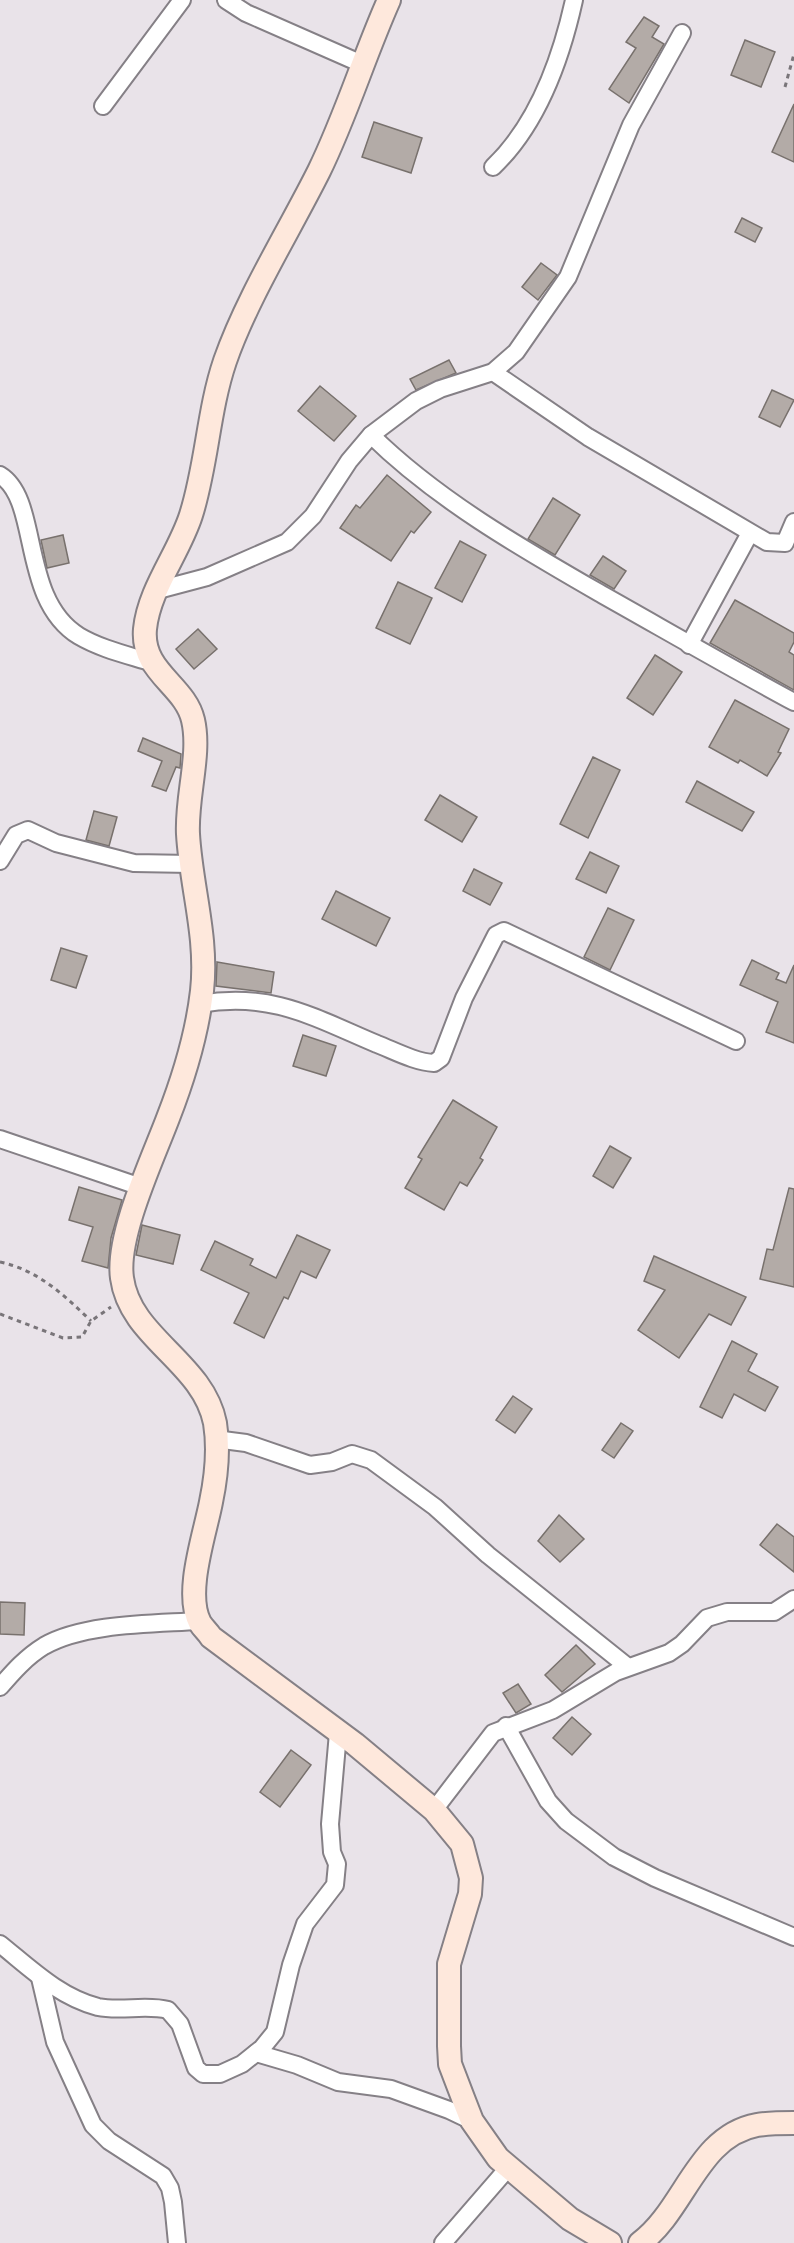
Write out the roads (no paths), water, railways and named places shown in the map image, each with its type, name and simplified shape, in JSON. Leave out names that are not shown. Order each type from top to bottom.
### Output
[{"type":"street","points":[[103,106],[182,0]]},
{"type":"street","points":[[226,0],[246,13],[362,64]]},
{"type":"street","points":[[388,0],[322,166],[226,357],[213,408],[192,514],[148,612],[145,630],[147,649],[153,663],[190,709],[193,719],[195,742],[188,808],[191,864],[203,947],[200,1004],[193,1043],[168,1118],[141,1187],[122,1256],[121,1277],[137,1317],[188,1370],[204,1393],[215,1423],[212,1498],[197,1566],[195,1600],[198,1621],[211,1637],[338,1733],[434,1810],[462,1844],[471,1878],[470,1894],[448,1964],[450,2064],[472,2121],[490,2149],[508,2168],[570,2219],[610,2243]]},
{"type":"street","points":[[494,167],[518,140],[545,89],[567,33],[574,0]]},
{"type":"street","points":[[158,590],[207,577],[287,542],[313,516],[349,461],[371,435],[416,401],[440,389],[493,372],[516,352],[568,277],[631,125],[682,33]]},
{"type":"street","points":[[493,372],[588,437],[767,542],[783,543],[789,537],[794,522]]},
{"type":"street","points":[[371,435],[423,478],[480,520],[546,562],[689,645],[794,702]]},
{"type":"street","points":[[0,475],[17,492],[38,579],[58,617],[78,635],[153,663]]},
{"type":"street","points":[[689,645],[750,533]]},
{"type":"street","points":[[0,861],[16,835],[28,830],[56,843],[134,863],[191,864]]},
{"type":"street","points":[[200,1004],[227,999],[283,1005],[403,1054],[435,1063],[441,1058],[464,998],[496,935],[504,931],[736,1041]]},
{"type":"street","points":[[0,1139],[141,1187]]},
{"type":"street","points":[[215,1439],[246,1443],[310,1465],[332,1462],[352,1454],[371,1460],[435,1507],[488,1555],[628,1667]]},
{"type":"street","points":[[434,1810],[485,1741],[506,1726],[553,1710],[628,1667],[676,1649],[697,1627],[716,1615],[727,1612],[774,1612],[794,1599]]},
{"type":"street","points":[[0,1687],[26,1658],[45,1645],[70,1636],[112,1628],[198,1621]]},
{"type":"street","points":[[506,1726],[548,1801],[566,1821],[614,1857],[655,1878],[794,1937]]},
{"type":"street","points":[[0,1944],[40,1977],[71,1996],[98,2007],[168,2010],[176,2016],[196,2068],[203,2074],[220,2074],[256,2053],[275,2032],[291,1965],[305,1924],[335,1885],[337,1864],[332,1852],[330,1824],[338,1733]]},
{"type":"street","points":[[40,1977],[56,2042],[93,2125],[109,2141],[163,2176],[170,2187],[177,2243]]},
{"type":"street","points":[[256,2053],[297,2065],[338,2082],[392,2089],[472,2121]]},
{"type":"street","points":[[640,2243],[664,2220],[712,2151],[722,2141],[756,2125],[794,2123]]},
{"type":"street","points":[[442,2243],[508,2168]]}]
